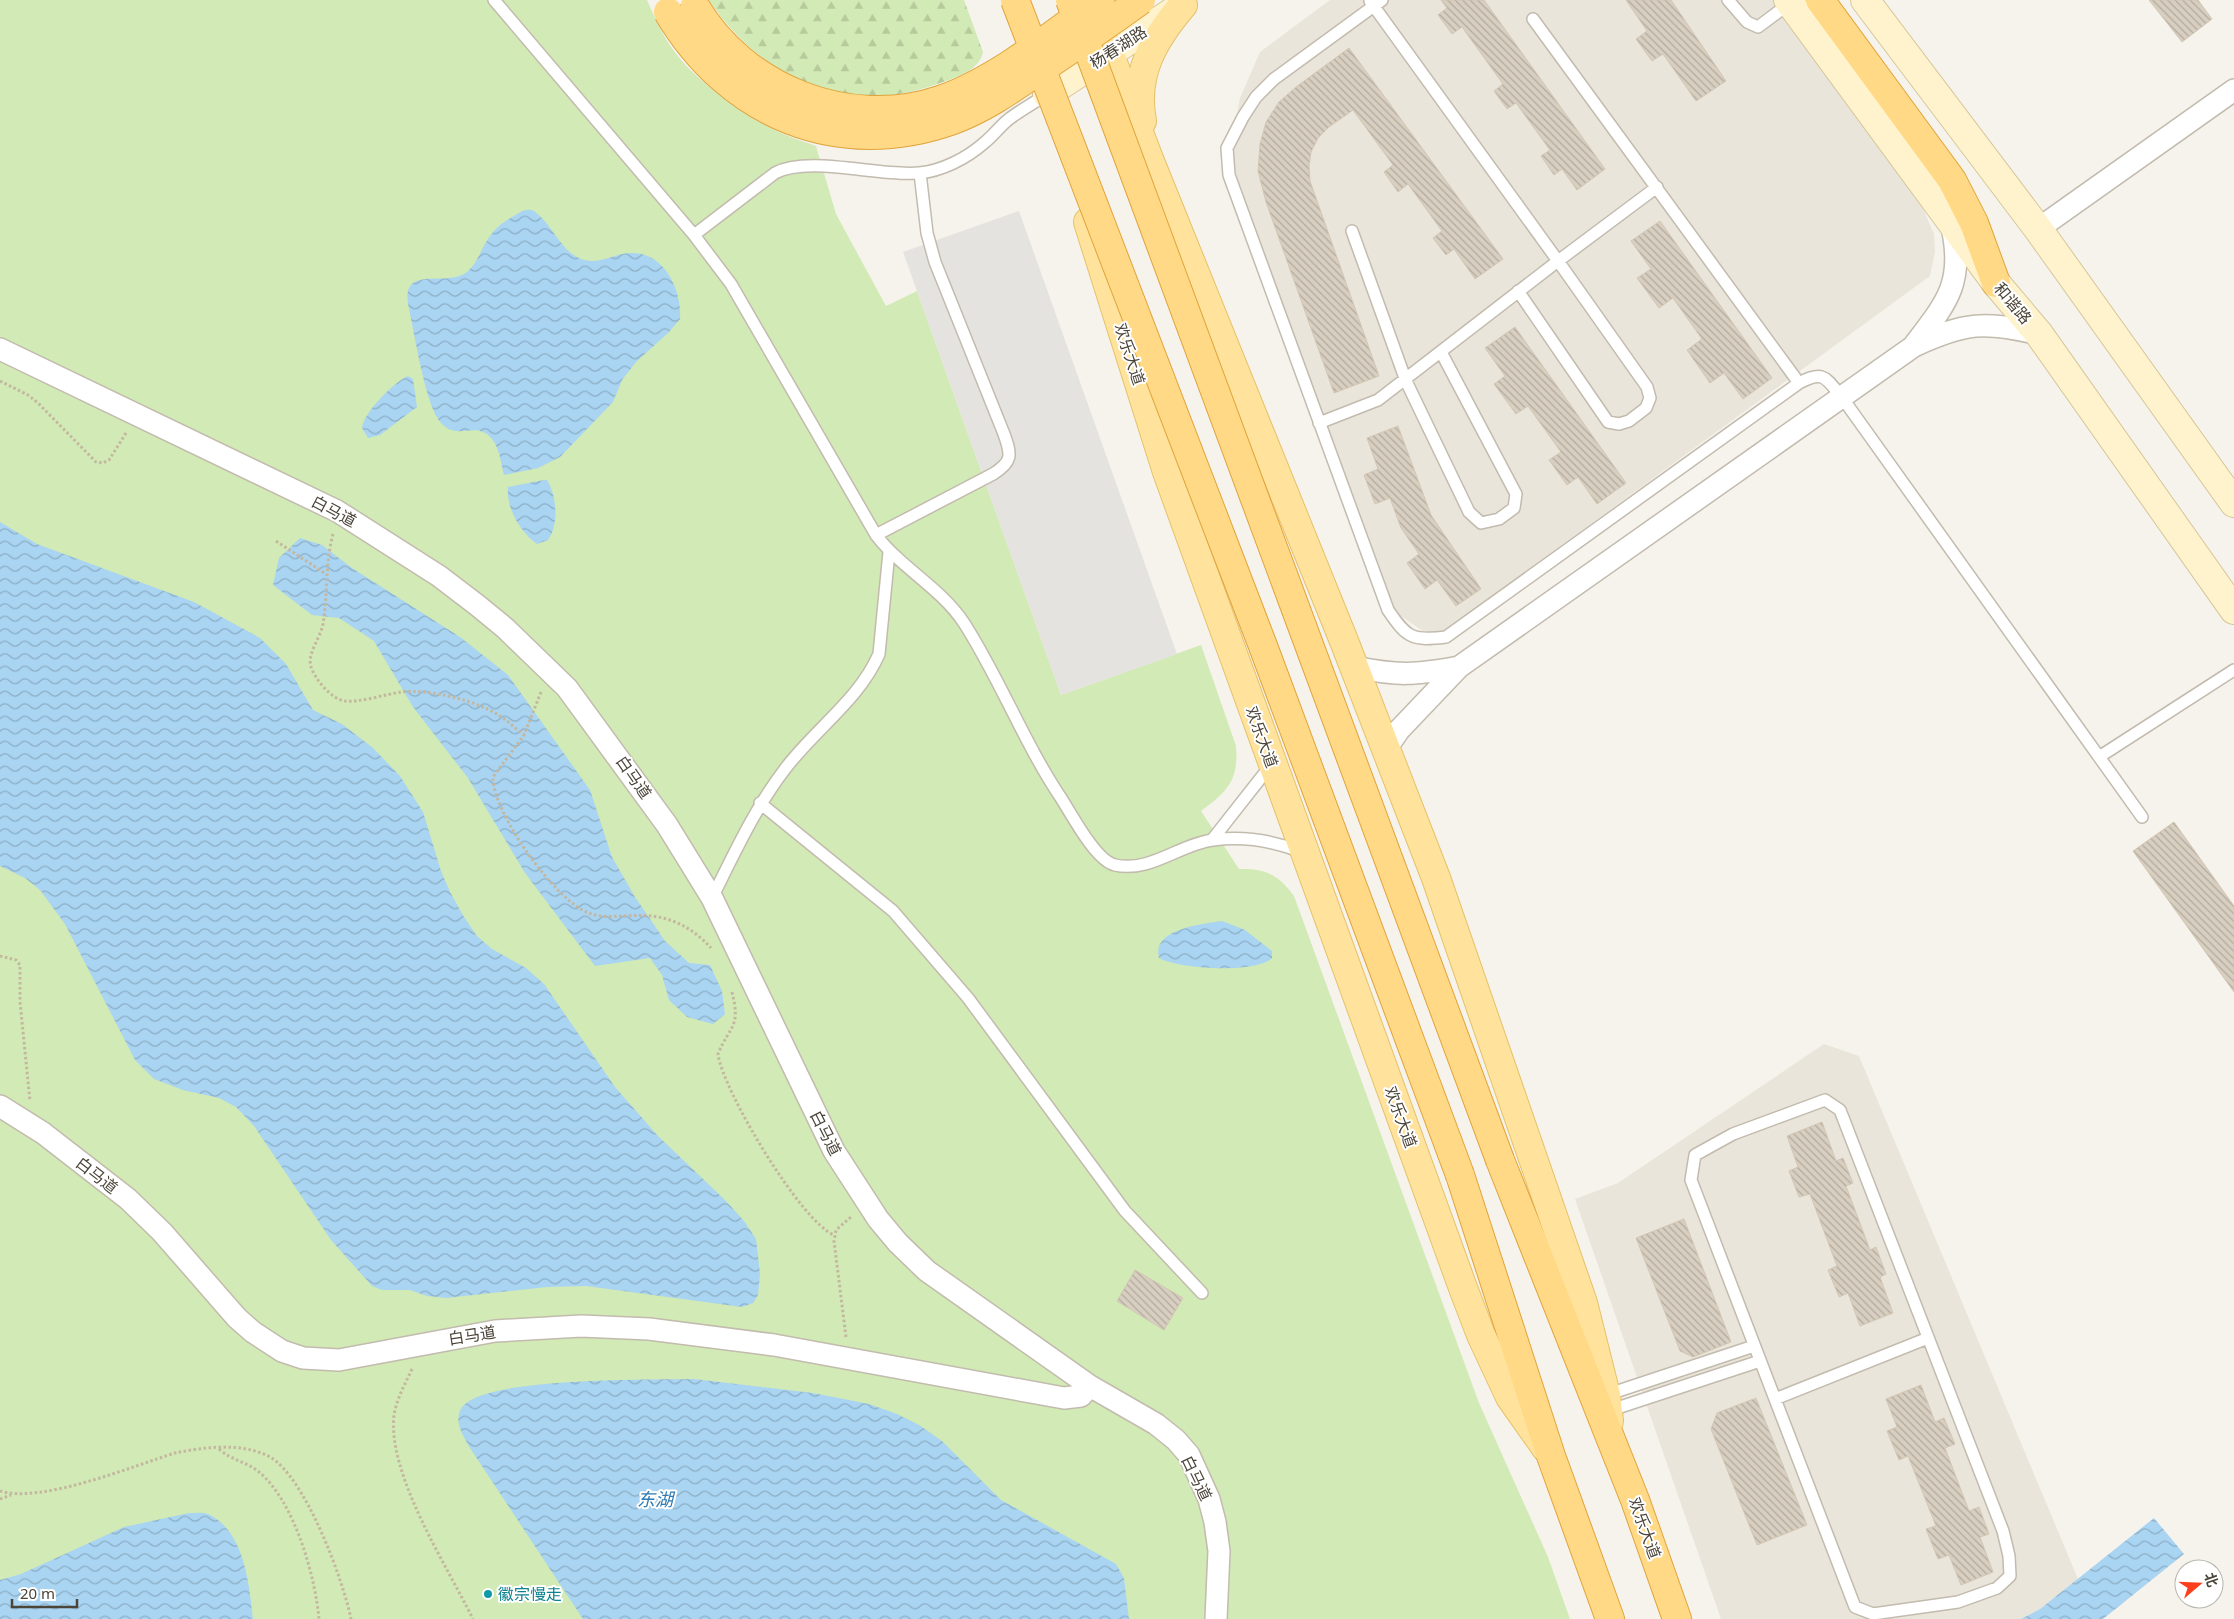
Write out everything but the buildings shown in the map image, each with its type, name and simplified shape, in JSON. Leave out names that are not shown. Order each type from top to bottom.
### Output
[{"type":"highway","points":[[664,0],[686,40],[698,55],[726,81],[755,103],[770,112],[812,126],[839,132],[865,134],[911,131],[953,120],[978,109],[1083,41],[1141,0]]},
{"type":"highway","points":[[692,0],[705,23],[723,44],[738,59],[772,82],[813,100],[862,109],[889,109],[928,104],[971,86],[1030,50],[1093,2]]},
{"type":"highway","name":"欢乐大道","points":[[1014,0],[1263,646],[1460,1175],[1552,1456],[1610,1619]]},
{"type":"highway","points":[[1820,0],[1952,180],[1969,211],[1996,283]]},
{"type":"highway","name":"欢乐大道","points":[[1093,2],[1500,1160],[1608,1414],[1635,1500],[1677,1619]]},
{"type":"main road","name":"欢乐大道","points":[[1014,0],[1031,54],[1047,94],[1167,472],[1304,853],[1481,1335],[1510,1397],[1552,1456]]},
{"type":"main road","points":[[1865,0],[2038,229],[2234,504]]},
{"type":"main road","name":"欢乐大道","points":[[1093,2],[1109,53],[1149,159],[1354,667],[1436,878],[1583,1303],[1608,1414]]},
{"type":"main road","points":[[1031,54],[1093,2]]},
{"type":"main road","points":[[1149,159],[1139,92],[1143,71],[1149,53],[1162,29],[1186,2]]},
{"type":"main road","name":"杨春湖路","points":[[1047,94],[1186,2]]},
{"type":"main road","name":"和谐路","points":[[1789,2],[1996,283],[2039,334],[2234,610]]},
{"type":"street","points":[[2038,229],[2234,90]]},
{"type":"street","points":[[1914,346],[1945,303],[1954,281],[1958,261],[1952,223]]},
{"type":"street","points":[[1386,749],[1399,730],[1459,667],[1914,346],[1947,332],[1981,325],[2002,326],[2039,334]]},
{"type":"street","name":"白马道","points":[[0,349],[337,511],[439,576],[505,628],[547,667],[586,712],[667,825],[712,898],[834,1150],[869,1206],[898,1243],[927,1271],[1090,1386],[1156,1424],[1176,1440],[1189,1455],[1209,1499],[1215,1522],[1219,1551],[1216,1619]]},
{"type":"street","points":[[1354,667],[1394,675],[1420,674],[1459,667]]},
{"type":"street","name":"白马道","points":[[0,1106],[43,1133],[128,1199],[162,1232],[237,1318],[264,1341],[303,1358],[320,1360],[360,1357],[494,1331],[581,1326],[649,1329],[774,1345],[987,1386],[1064,1398],[1081,1396],[1090,1386]]},
{"type":"lane","points":[[494,0],[694,235],[731,284],[876,535],[889,552],[943,597],[963,622],[1047,778],[1100,856],[1114,865],[1134,866],[1159,860],[1212,840],[1272,842],[1304,853]]},
{"type":"lane","points":[[1728,0],[1747,22],[1758,27],[1789,2]]},
{"type":"lane","points":[[1518,292],[1608,422],[1619,424],[1629,421],[1646,408],[1650,398],[1647,387],[1375,2],[1274,79],[1256,98],[1243,117],[1227,148],[1229,175],[1388,610],[1401,630],[1420,640],[1446,637],[1799,382],[1811,376],[1820,376],[1827,379],[1841,396],[2142,817]]},
{"type":"lane","points":[[1533,19],[1799,382]]},
{"type":"lane","points":[[1007,121],[1031,54]]},
{"type":"lane","points":[[694,235],[776,173],[785,169],[807,166],[920,174],[950,164],[968,156],[1007,121],[1047,94]]},
{"type":"lane","points":[[876,535],[993,474],[1008,464],[1010,457],[1006,441],[935,262],[928,233],[920,174]]},
{"type":"lane","points":[[1320,423],[1378,400],[1406,381],[1558,261],[1657,188]]},
{"type":"lane","points":[[1352,231],[1406,381],[1469,512],[1481,523],[1499,519],[1514,508],[1516,494],[1441,352]]},
{"type":"lane","points":[[712,898],[760,803],[786,767],[864,682],[875,663],[879,654],[889,552]]},
{"type":"lane","points":[[2100,757],[2234,670]]},
{"type":"lane","points":[[1212,840],[1272,765]]},
{"type":"lane","points":[[760,803],[893,911],[968,998],[1125,1210],[1202,1293]]},
{"type":"lane","points":[[1825,1100],[1840,1110],[2003,1532],[2009,1556],[2010,1576],[1997,1588],[1958,1602],[1873,1614],[1855,1607],[1754,1346],[1691,1180],[1695,1155],[1733,1134],[1825,1100]]},
{"type":"lane","points":[[1775,1399],[1928,1338]]},
{"type":"lane","points":[[1608,1414],[1754,1346]]},
{"type":"lane","points":[[1608,1414],[1760,1361]]},
{"type":"path","points":[[0,382],[28,395],[38,403],[87,454],[101,463],[109,460],[137,415]]},
{"type":"path","points":[[334,530],[326,574],[323,625],[319,640],[310,656],[312,668],[328,692],[344,702],[404,692],[451,697],[477,704],[500,716],[524,735]]},
{"type":"path","points":[[276,541],[326,574]]},
{"type":"path","points":[[540,693],[524,735],[494,774],[494,786],[511,829],[546,877],[587,913],[607,916],[658,916],[675,920],[692,931],[713,950]]},
{"type":"path","points":[[0,956],[16,960],[20,965],[22,975],[20,1002],[31,1109],[26,1122]]},
{"type":"path","points":[[731,988],[736,1013],[735,1022],[718,1054],[727,1086],[795,1199],[820,1227],[834,1235]]},
{"type":"path","points":[[849,1358],[835,1258],[834,1235],[841,1224],[869,1206]]},
{"type":"path","points":[[420,1344],[396,1406],[395,1440],[413,1503],[473,1619]]},
{"type":"path","points":[[219,1448],[260,1473],[279,1497],[289,1515],[308,1560],[314,1581],[319,1619]]},
{"type":"path","points":[[0,1499],[11,1494],[68,1486],[175,1453],[236,1448],[260,1453],[285,1469],[302,1494],[333,1562],[351,1619]]},
{"type":"path","points":[[0,1491],[11,1494]]},
{"type":"shaded area","points":[[1330,0],[1775,0],[1918,197],[1934,234],[1935,252],[1930,276],[1444,631],[1423,631],[1398,614],[1375,569],[1233,172],[1233,136],[1240,98],[1260,52]]},
{"type":"shaded area","points":[[1019,211],[1177,654],[1061,695],[903,252]]},
{"type":"shaded area","points":[[1824,1044],[1859,1056],[2078,1579],[2040,1609],[2021,1619],[1721,1619],[1575,1199],[1618,1183]]},
{"type":"green space","points":[[0,0],[647,0],[670,45],[683,62],[707,85],[764,125],[816,146],[836,214],[886,306],[917,291],[1061,695],[1201,645],[1236,746],[1236,758],[1233,776],[1229,784],[1218,798],[1201,811],[1239,869],[1256,870],[1271,874],[1283,883],[1294,896],[1479,1403],[1548,1557],[1570,1619],[0,1619]]},
{"type":"green space","points":[[709,0],[964,0],[983,52],[978,63],[968,72],[943,82],[908,92],[874,96],[842,93],[811,85],[782,71],[755,52],[731,28]]},
{"type":"water","points":[[532,210],[545,221],[560,242],[579,258],[593,261],[631,253],[643,254],[653,259],[669,275],[674,286],[680,308],[680,319],[669,332],[636,362],[622,380],[613,402],[560,457],[538,468],[504,475],[497,447],[486,433],[472,430],[452,430],[438,419],[424,381],[408,304],[408,292],[412,284],[419,280],[449,278],[459,276],[468,271],[496,228],[520,212]]},
{"type":"water","points":[[408,376],[413,379],[417,407],[380,435],[368,438],[362,428],[373,406],[387,391]]},
{"type":"water","points":[[547,480],[553,494],[555,519],[552,534],[548,540],[537,544],[525,533],[515,519],[509,503],[508,487]]},
{"type":"water","points":[[0,522],[37,544],[194,602],[260,638],[286,664],[313,710],[342,724],[373,748],[400,776],[423,812],[441,871],[450,892],[477,936],[492,949],[526,968],[544,984],[615,1087],[658,1136],[725,1200],[744,1221],[756,1239],[760,1274],[758,1295],[753,1303],[742,1307],[586,1286],[547,1287],[446,1298],[427,1296],[410,1290],[382,1290],[372,1286],[331,1240],[254,1126],[236,1107],[219,1098],[183,1090],[154,1079],[135,1060],[65,924],[40,890],[25,878],[0,866]]},
{"type":"water","points":[[300,538],[322,545],[352,568],[460,637],[508,675],[590,790],[612,857],[635,897],[665,941],[689,963],[710,965],[722,991],[725,1014],[713,1024],[687,1017],[669,1000],[662,975],[650,958],[595,966],[525,873],[468,778],[413,707],[374,641],[339,618],[312,615],[273,585],[279,558]]},
{"type":"water","points":[[1222,921],[1245,930],[1272,951],[1272,958],[1263,963],[1250,966],[1217,968],[1182,965],[1159,958],[1159,948],[1163,940],[1170,934],[1191,926]]},
{"type":"water","name":"东湖","points":[[694,1379],[813,1393],[869,1404],[897,1414],[919,1425],[942,1441],[1001,1500],[1116,1564],[1124,1578],[1129,1619],[583,1619],[464,1438],[458,1416],[460,1411],[463,1406],[478,1397],[503,1390],[536,1385],[609,1380]]},
{"type":"water","points":[[189,1513],[208,1514],[220,1522],[230,1533],[243,1560],[253,1619],[0,1619],[0,1580],[21,1574],[124,1527]]},
{"type":"water","points":[[2154,1518],[2184,1554],[2178,1559],[2174,1559],[2174,1562],[2103,1619],[2021,1619],[2040,1609]]},
{"type":"place","name":"徽宗慢走","points":[[488,1594]]}]
